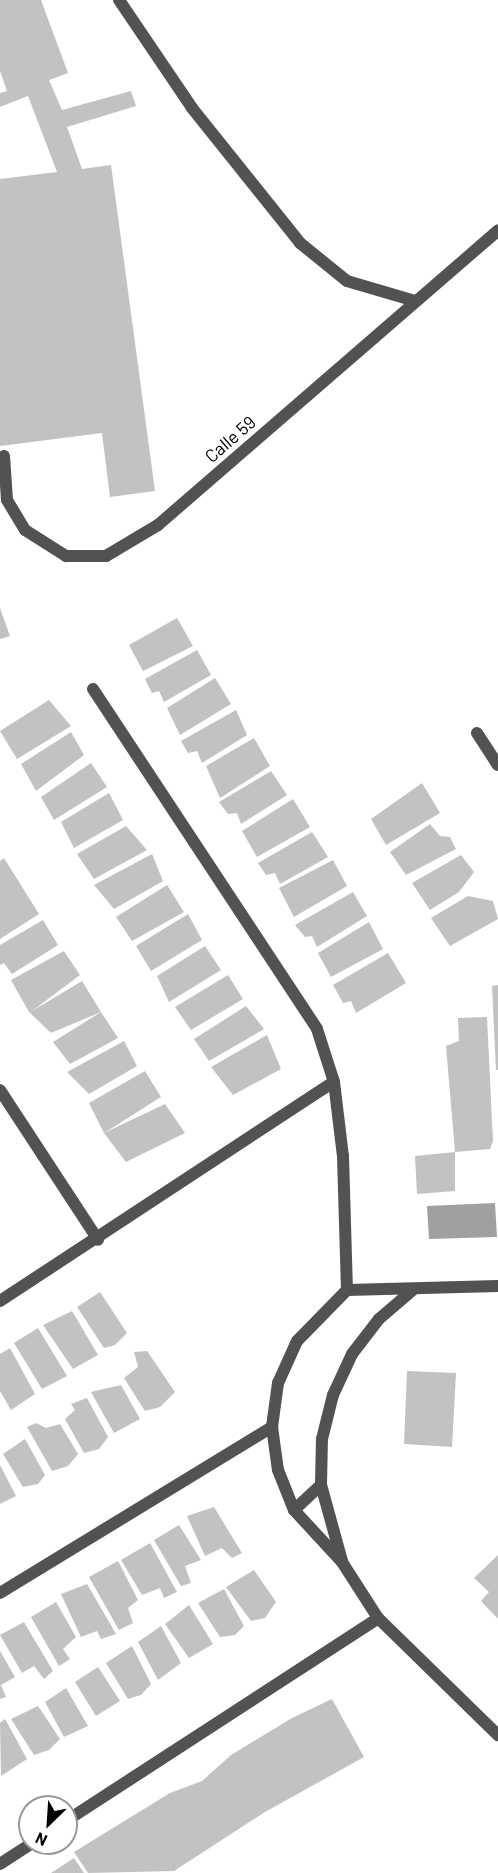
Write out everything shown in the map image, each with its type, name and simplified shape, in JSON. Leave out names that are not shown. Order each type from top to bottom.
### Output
[{"type":"street","points":[[119,0],[259,196],[300,243],[347,281],[415,301]]},
{"type":"street","name":"Calle 59","points":[[4,456],[7,500],[25,530],[66,556],[106,556],[158,525],[498,230]]},
{"type":"street","points":[[93,689],[317,1029],[334,1082],[343,1156],[347,1290]]},
{"type":"street","points":[[477,733],[498,765]]},
{"type":"street","points":[[0,1301],[98,1240],[334,1082]]},
{"type":"street","points":[[0,1090],[98,1240]]},
{"type":"street","points":[[498,1286],[347,1290],[297,1341],[278,1383],[272,1427],[278,1470],[294,1510],[342,1562],[378,1618],[498,1735]]},
{"type":"street","points":[[342,1562],[321,1485],[322,1439],[338,1385],[352,1354],[379,1318],[414,1289]]},
{"type":"street","points":[[0,1593],[272,1427]]},
{"type":"street","points":[[294,1510],[321,1485]]},
{"type":"street","points":[[78,1813],[378,1618]]},
{"type":"street","points":[[0,1864],[18,1852]]},
{"type":"shaded area","points":[[495,1203],[497,1237],[429,1239],[427,1206]]},
{"type":"building","points":[[0,0],[41,0],[68,73],[49,80],[62,110],[131,91],[136,106],[67,127],[82,169],[111,165],[155,491],[110,497],[102,433],[0,446],[0,179],[57,172],[28,96],[0,107],[0,93],[7,91],[0,71]]},
{"type":"building","points":[[0,608],[10,636],[0,639]]},
{"type":"building","points":[[177,618],[193,646],[143,671],[129,645]]},
{"type":"building","points":[[197,650],[211,675],[164,702],[159,691],[152,693],[145,679]]},
{"type":"building","points":[[215,678],[231,704],[180,735],[167,708]]},
{"type":"building","points":[[49,700],[71,726],[17,759],[0,731]]},
{"type":"building","points":[[236,710],[247,735],[202,763],[197,751],[188,753],[181,741]]},
{"type":"building","points":[[71,732],[84,755],[36,791],[21,764]]},
{"type":"building","points":[[254,738],[270,766],[220,798],[206,766]]},
{"type":"building","points":[[91,763],[107,787],[54,820],[41,797]]},
{"type":"building","points":[[271,771],[287,795],[241,824],[237,813],[228,814],[219,802]]},
{"type":"building","points":[[422,783],[440,813],[386,845],[371,819]]},
{"type":"building","points":[[109,793],[123,820],[74,848],[61,822]]},
{"type":"building","points":[[293,799],[310,827],[257,857],[242,831]]},
{"type":"building","points":[[430,824],[440,836],[450,837],[456,849],[406,875],[390,852]]},
{"type":"building","points":[[126,826],[147,850],[94,879],[77,854]]},
{"type":"building","points":[[312,832],[328,857],[280,884],[275,873],[266,875],[258,863]]},
{"type":"building","points":[[152,854],[163,881],[114,909],[94,885]]},
{"type":"building","points":[[461,855],[474,872],[459,892],[430,910],[412,883]]},
{"type":"building","points":[[4,858],[39,914],[0,939],[0,861]]},
{"type":"building","points":[[333,860],[347,886],[294,917],[279,888]]},
{"type":"building","points":[[167,885],[184,912],[132,941],[116,917]]},
{"type":"building","points":[[353,892],[367,916],[317,947],[312,936],[305,937],[295,925]]},
{"type":"building","points":[[468,896],[493,901],[498,919],[450,946],[431,918]]},
{"type":"building","points":[[188,914],[202,940],[151,971],[136,946]]},
{"type":"building","points":[[43,920],[58,945],[12,974],[4,963],[0,965],[0,945]]},
{"type":"building","points":[[369,922],[383,949],[331,977],[318,953]]},
{"type":"building","points":[[205,946],[221,970],[169,1002],[157,976]]},
{"type":"building","points":[[64,951],[80,975],[32,1011],[82,981],[101,1012],[51,1033],[29,1012],[11,980]]},
{"type":"building","points":[[388,953],[406,983],[356,1013],[351,1001],[343,1003],[333,985]]},
{"type":"building","points":[[228,975],[243,999],[191,1030],[175,1007]]},
{"type":"building","points":[[498,985],[498,1070],[496,1070],[492,986]]},
{"type":"building","points":[[246,1006],[264,1029],[209,1061],[194,1039]]},
{"type":"building","points":[[101,1012],[118,1038],[70,1064],[53,1042]]},
{"type":"building","points":[[487,1017],[493,1141],[490,1149],[455,1152],[446,1046],[459,1041],[458,1018]]},
{"type":"building","points":[[267,1035],[281,1069],[233,1095],[211,1067]]},
{"type":"building","points":[[124,1041],[137,1066],[89,1094],[67,1072]]},
{"type":"building","points":[[145,1071],[161,1097],[104,1133],[89,1103]]},
{"type":"building","points":[[165,1104],[185,1133],[126,1162],[104,1133]]},
{"type":"building","points":[[455,1152],[455,1191],[417,1194],[415,1156]]},
{"type":"building","points":[[100,1292],[127,1333],[115,1345],[104,1348],[77,1307]]},
{"type":"building","points":[[72,1311],[98,1355],[73,1369],[43,1325]]},
{"type":"building","points":[[38,1328],[67,1376],[42,1389],[14,1343]]},
{"type":"building","points":[[10,1348],[35,1394],[11,1410],[0,1391],[0,1354]]},
{"type":"building","points":[[147,1351],[175,1392],[160,1407],[145,1411],[124,1378],[138,1367],[134,1352]]},
{"type":"building","points":[[407,1371],[456,1373],[452,1447],[404,1444]]},
{"type":"building","points":[[121,1385],[140,1419],[114,1433],[91,1392]]},
{"type":"building","points":[[87,1398],[108,1437],[99,1449],[84,1453],[65,1419],[75,1410],[71,1404]]},
{"type":"building","points":[[36,1423],[46,1428],[60,1424],[78,1454],[68,1466],[52,1471],[27,1427]]},
{"type":"building","points":[[25,1439],[45,1475],[38,1484],[23,1487],[3,1454]]},
{"type":"building","points":[[0,1465],[16,1496],[0,1504]]},
{"type":"building","points":[[214,1507],[242,1553],[232,1558],[222,1548],[205,1556],[187,1516]]},
{"type":"building","points":[[179,1525],[201,1560],[185,1566],[191,1583],[181,1586],[154,1540]]},
{"type":"building","points":[[150,1543],[177,1592],[164,1598],[160,1588],[142,1595],[121,1560]]},
{"type":"building","points":[[498,1555],[498,1619],[481,1601],[489,1592],[474,1578]]},
{"type":"building","points":[[118,1561],[138,1600],[128,1608],[133,1623],[119,1630],[89,1577]]},
{"type":"building","points":[[254,1570],[276,1602],[265,1618],[251,1621],[226,1587]]},
{"type":"building","points":[[87,1584],[116,1634],[101,1639],[97,1631],[81,1637],[61,1594]]},
{"type":"building","points":[[224,1589],[244,1626],[235,1635],[220,1637],[198,1603]]},
{"type":"building","points":[[56,1602],[76,1637],[63,1649],[70,1659],[59,1666],[31,1617]]},
{"type":"building","points":[[189,1605],[213,1644],[189,1658],[165,1624]]},
{"type":"building","points":[[24,1622],[53,1671],[44,1679],[34,1666],[22,1673],[0,1635]]},
{"type":"building","points":[[161,1626],[181,1663],[158,1680],[138,1642]]},
{"type":"building","points":[[132,1646],[151,1684],[141,1695],[128,1699],[106,1663]]},
{"type":"building","points":[[0,1651],[15,1677],[1,1685],[6,1697],[0,1699]]},
{"type":"building","points":[[98,1667],[120,1701],[96,1716],[75,1682]]},
{"type":"building","points":[[66,1688],[88,1726],[64,1737],[45,1702]]},
{"type":"building","points":[[332,1699],[364,1757],[265,1812],[174,1871],[88,1873],[76,1855],[78,1855],[78,1850],[170,1793],[202,1781],[231,1755],[292,1718]]},
{"type":"building","points":[[38,1706],[60,1739],[49,1750],[34,1755],[11,1719]]},
{"type":"building","points":[[5,1719],[27,1759],[1,1776],[0,1723]]},
{"type":"building","points":[[74,1858],[84,1873],[51,1873]]}]
